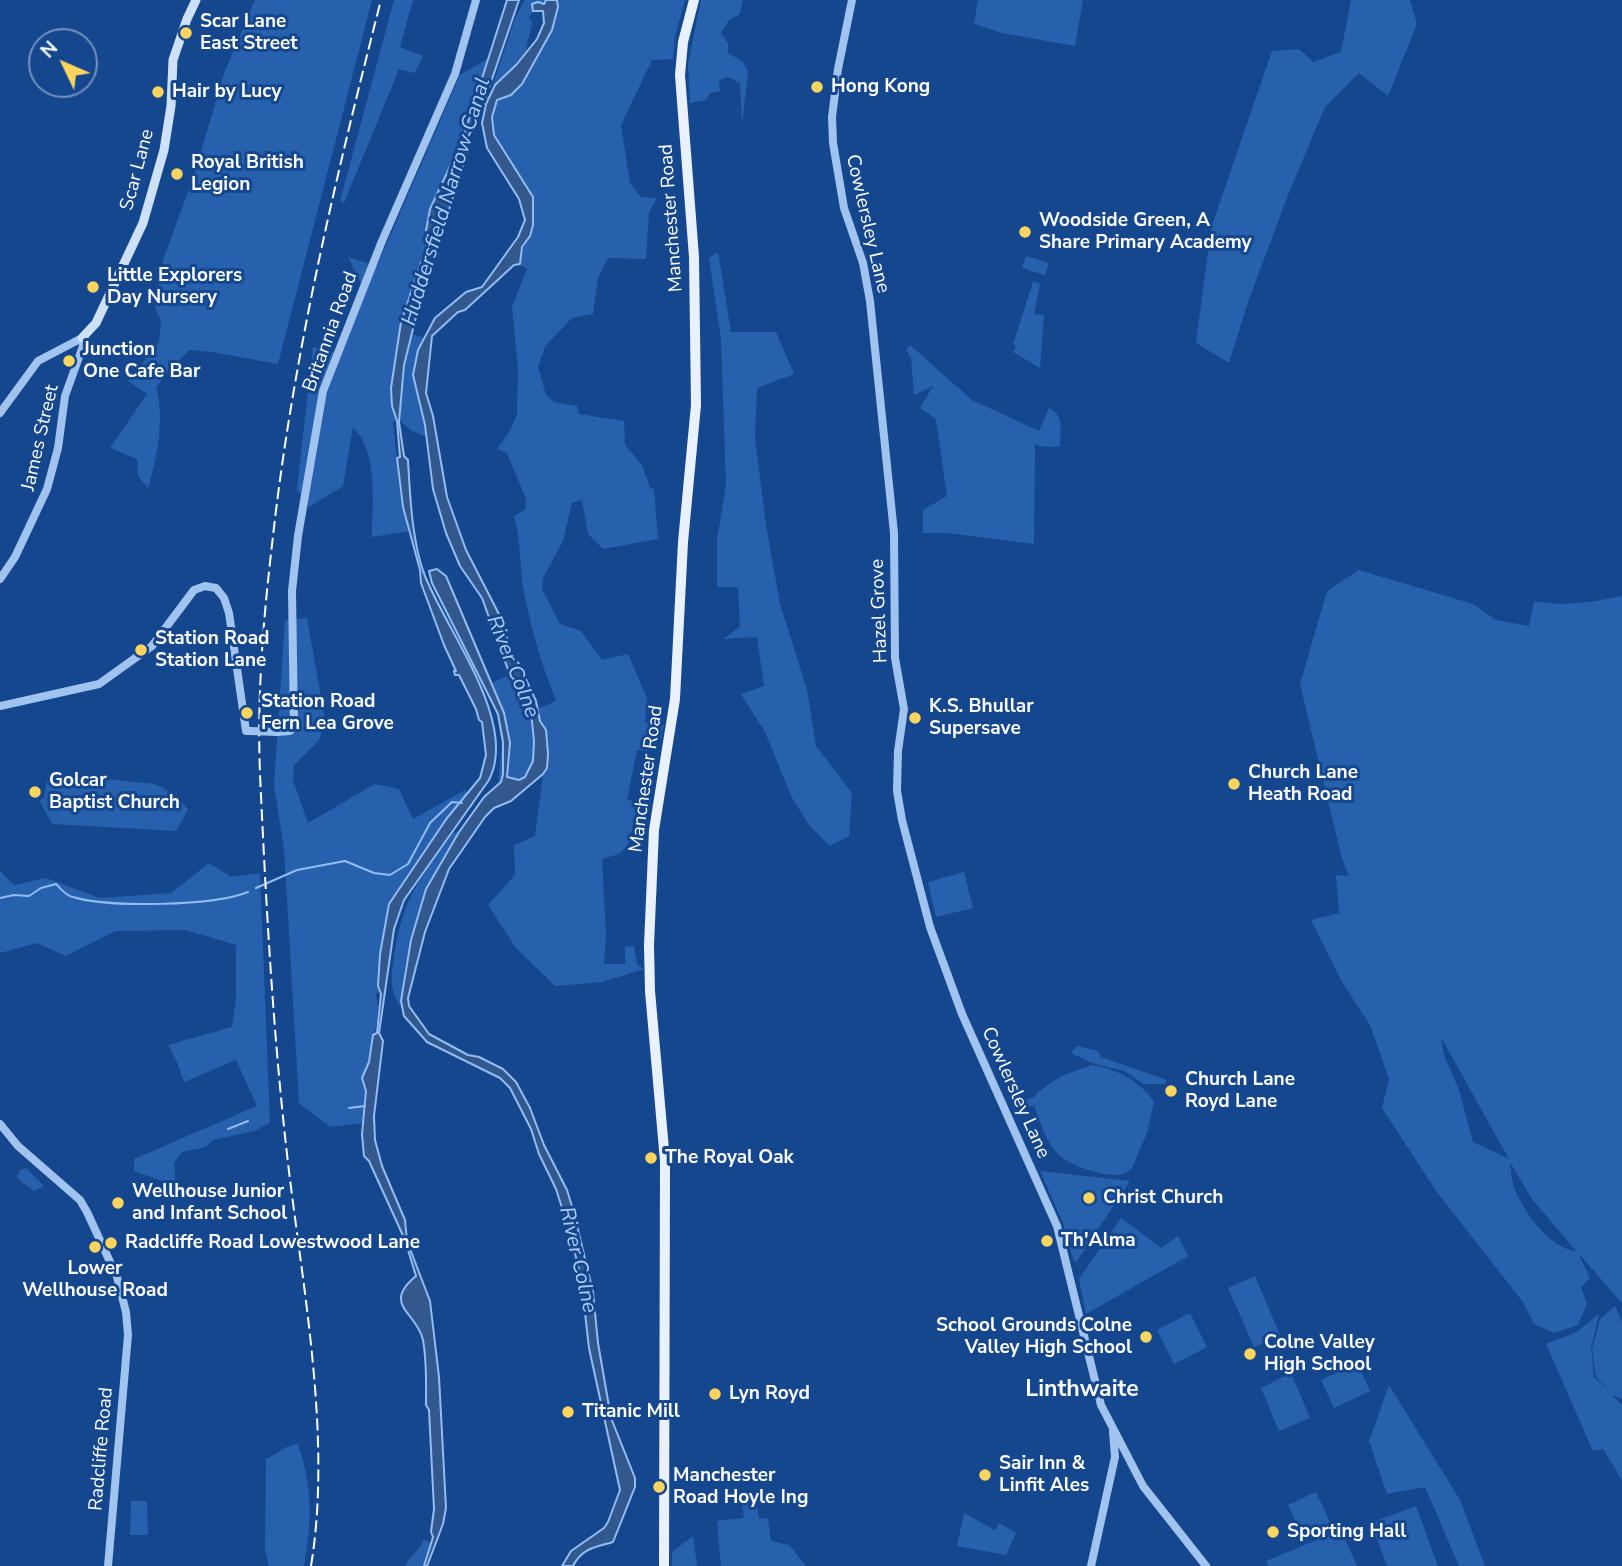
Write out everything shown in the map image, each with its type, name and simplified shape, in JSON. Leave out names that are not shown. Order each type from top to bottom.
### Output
[{"type":"main road","name":"Scar Lane","points":[[82,338],[96,323],[146,213],[164,150],[171,106],[173,60],[196,0]]},
{"type":"main road","name":"Manchester Road","points":[[664,1566],[666,1161],[650,991],[649,945],[654,830],[675,699],[683,542],[696,405],[693,246],[680,75],[683,41],[694,0]]},
{"type":"street","name":"Britannia Road","points":[[0,706],[99,684],[152,646],[185,600],[194,590],[205,586],[216,588],[224,598],[229,613],[249,731],[290,731],[294,727],[292,591],[298,536],[323,391],[382,241],[455,74],[476,0]]},
{"type":"street","name":"Cowlersley Lane","points":[[852,0],[838,69],[832,117],[833,143],[844,208],[863,262],[870,301],[889,499]]},
{"type":"street","points":[[0,412],[38,361],[82,338]]},
{"type":"street","name":"James Street","points":[[0,579],[15,557],[47,489],[58,448],[65,396],[83,346],[82,338]]},
{"type":"street","name":"Hazel Grove","points":[[889,499],[894,533],[895,658],[904,709],[898,751],[897,791],[930,927]]},
{"type":"street","name":"Cowlersley Lane","points":[[930,927],[962,1014],[1057,1226],[1097,1391],[1113,1429],[1143,1486],[1206,1566]]},
{"type":"street","name":"Radcliffe Road","points":[[0,1124],[19,1146],[80,1200],[117,1278],[126,1312],[128,1335],[108,1566]]},
{"type":"street","points":[[1091,1566],[1115,1457],[1113,1429]]},
{"type":"shaded area","points":[[255,0],[372,0],[278,364],[190,350],[168,371],[156,388],[160,412],[159,438],[148,488],[138,476],[137,459],[110,448],[147,394],[128,381],[159,342],[161,321],[155,308],[163,260],[192,181],[225,71]]},
{"type":"shaded area","points":[[394,0],[413,0],[400,47],[423,56],[415,73],[399,69],[344,203],[340,201]]},
{"type":"shaded area","points":[[525,0],[546,2],[531,8],[533,11],[529,18],[532,26],[527,52],[495,85],[493,84],[516,16]]},
{"type":"shaded area","points":[[557,0],[685,0],[675,37],[673,59],[652,60],[621,125],[630,183],[641,197],[657,198],[649,212],[646,259],[608,258],[598,278],[593,314],[572,318],[545,346],[538,367],[546,395],[554,402],[577,406],[579,414],[624,421],[625,445],[642,465],[650,488],[654,489],[658,539],[603,549],[588,534],[582,500],[572,503],[563,541],[543,578],[542,589],[560,624],[581,631],[602,660],[628,654],[647,698],[645,723],[664,725],[660,741],[647,751],[637,750],[627,800],[639,802],[628,845],[619,854],[602,859],[606,935],[604,964],[625,964],[625,947],[634,946],[637,964],[644,969],[602,982],[555,986],[516,948],[488,905],[515,875],[514,845],[535,836],[543,775],[498,785],[502,742],[490,684],[507,676],[539,708],[556,701],[538,650],[523,587],[514,516],[525,510],[526,499],[507,453],[497,449],[511,429],[517,414],[518,369],[512,307],[527,269],[520,264],[520,259],[531,232],[534,211],[525,184],[497,142],[492,123],[497,100],[516,89],[551,32]]},
{"type":"shaded area","points":[[701,0],[743,0],[740,14],[729,20],[721,33],[728,43],[728,53],[743,62],[748,72],[742,124],[740,83],[728,77],[719,80],[720,91],[710,93],[706,100],[690,103],[688,64]]},
{"type":"shaded area","points":[[978,0],[1083,0],[1075,46],[1002,33],[974,24]]},
{"type":"shaded area","points":[[1351,0],[1410,0],[1417,24],[1388,96],[1359,73],[1325,107],[1288,195],[1248,302],[1229,363],[1196,343],[1211,228],[1272,51],[1299,49],[1313,62],[1341,52]]},
{"type":"shaded area","points":[[489,58],[462,141],[433,201],[427,221],[426,248],[402,316],[400,330],[424,338],[418,353],[415,377],[427,437],[412,431],[400,421],[401,417],[393,422],[400,493],[410,531],[372,537],[373,494],[370,464],[367,451],[353,427],[343,486],[309,507],[297,489],[313,347],[340,354],[365,291],[348,257],[377,266],[460,75]]},
{"type":"shaded area","points":[[718,252],[731,332],[776,332],[794,374],[757,388],[755,439],[780,604],[807,690],[816,746],[852,793],[849,836],[830,846],[809,825],[791,796],[765,732],[741,694],[764,686],[757,637],[723,639],[740,627],[738,587],[717,587],[717,540],[726,485],[721,340],[709,258]]},
{"type":"shaded area","points":[[1026,256],[1049,263],[1045,275],[1022,268]]},
{"type":"shaded area","points":[[1033,282],[1040,284],[1034,314],[1044,315],[1040,368],[1013,352],[1016,346],[1013,344]]},
{"type":"shaded area","points":[[910,345],[972,400],[1039,431],[1049,408],[1057,415],[1060,420],[1060,447],[1039,446],[1035,443],[1034,544],[947,533],[923,533],[923,510],[947,496],[936,419],[920,408],[933,386],[914,395],[911,357],[906,350]]},
{"type":"shaded area","points":[[1359,570],[1473,604],[1496,620],[1529,626],[1534,601],[1568,604],[1622,596],[1622,1303],[1578,1253],[1590,1278],[1581,1287],[1587,1304],[1578,1325],[1554,1333],[1534,1324],[1523,1302],[1436,1191],[1382,1108],[1389,1079],[1370,1025],[1342,982],[1311,920],[1339,913],[1336,875],[1349,876],[1342,859],[1300,684],[1327,591]],"holes":[[[1442,1039],[1509,1159],[1473,1142]],[[1510,1162],[1532,1199],[1576,1251],[1557,1244],[1532,1219],[1515,1190]]]},
{"type":"shaded area","points":[[307,618],[325,720],[319,740],[294,765],[293,780],[308,823],[375,784],[399,789],[413,819],[465,790],[468,794],[447,818],[389,904],[381,942],[379,991],[376,994],[377,1021],[369,1062],[362,1078],[366,1091],[362,1123],[330,1127],[299,1103],[284,849],[274,785],[285,620]]},
{"type":"shaded area","points":[[48,773],[154,784],[173,794],[188,810],[176,831],[52,824],[39,800],[44,799]]},
{"type":"shaded area","points":[[459,832],[437,868],[421,905],[405,967],[402,1008],[393,990],[392,978],[397,938],[407,904],[453,833]]},
{"type":"shaded area","points":[[209,863],[231,877],[260,873],[270,1123],[254,1131],[213,1140],[206,1147],[182,1152],[174,1163],[176,1186],[134,1171],[134,1159],[257,1106],[236,1060],[184,1082],[168,1045],[232,1027],[236,999],[236,945],[185,930],[115,931],[66,956],[37,943],[0,953],[0,871],[14,885],[46,878],[99,898],[171,893]]},
{"type":"shaded area","points":[[964,872],[973,908],[936,917],[928,882]]},
{"type":"shaded area","points":[[1077,1046],[1098,1051],[1101,1057],[1167,1080],[1164,1084],[1144,1084],[1124,1071],[1092,1063],[1071,1053]]},
{"type":"shaded area","points":[[1092,1065],[1126,1077],[1141,1087],[1154,1101],[1147,1133],[1131,1170],[1120,1174],[1094,1172],[1064,1159],[1050,1144],[1034,1105],[1014,1112],[1012,1105],[1034,1097],[1061,1076]]},
{"type":"shaded area","points":[[26,1168],[44,1186],[34,1191],[17,1178],[20,1170]]},
{"type":"shaded area","points":[[1040,1171],[1130,1181],[1077,1261],[1074,1262],[1063,1223]]},
{"type":"shaded area","points":[[1121,1218],[1161,1248],[1178,1236],[1188,1256],[1086,1314],[1079,1279]]},
{"type":"shaded area","points":[[1255,1276],[1280,1335],[1254,1347],[1228,1288]]},
{"type":"shaded area","points":[[1615,1306],[1622,1322],[1622,1399],[1612,1395],[1622,1405],[1622,1480],[1603,1449],[1593,1451],[1546,1344],[1577,1332],[1599,1314],[1591,1348],[1594,1377],[1611,1393],[1596,1377],[1592,1349],[1600,1319]]},
{"type":"shaded area","points":[[1190,1313],[1207,1347],[1174,1364],[1157,1330]]},
{"type":"shaded area","points":[[1357,1363],[1370,1391],[1334,1408],[1321,1380]]},
{"type":"shaded area","points":[[1291,1373],[1310,1418],[1279,1431],[1261,1388]]},
{"type":"shaded area","points":[[1389,1385],[1460,1500],[1485,1566],[1459,1566],[1425,1487],[1387,1494],[1369,1441]]},
{"type":"shaded area","points":[[298,1444],[310,1505],[304,1566],[269,1566],[265,1549],[266,1459]]},
{"type":"shaded area","points":[[755,1492],[759,1519],[768,1518],[771,1541],[789,1545],[806,1566],[721,1566],[717,1521],[744,1518],[740,1493]]},
{"type":"shaded area","points":[[1316,1492],[1332,1526],[1304,1540],[1288,1505]]},
{"type":"shaded area","points":[[131,1501],[147,1501],[148,1535],[130,1535]]},
{"type":"shaded area","points":[[1416,1506],[1438,1566],[1387,1566],[1371,1523]]},
{"type":"shaded area","points":[[964,1513],[995,1530],[999,1523],[1016,1533],[1006,1555],[957,1546]]},
{"type":"shaded area","points":[[1341,1530],[1357,1566],[1268,1566],[1266,1561]]},
{"type":"shaded area","points":[[693,1536],[697,1566],[672,1566],[672,1552]]},
{"type":"shaded area","points":[[424,1539],[431,1543],[424,1566],[405,1566],[420,1548]]},
{"type":"water","name":"Huddersfield Narrow Canal","points":[[507,0],[519,0],[477,123],[468,137],[467,153],[420,301],[404,365],[399,422],[404,456],[408,460],[412,519],[421,563],[435,598],[487,704],[495,731],[496,757],[489,780],[404,900],[394,929],[379,1033],[383,1041],[374,1116],[375,1140],[382,1166],[405,1220],[407,1241],[430,1301],[439,1377],[446,1508],[443,1524],[427,1566],[424,1566],[433,1537],[431,1532],[434,1509],[425,1356],[420,1330],[401,1302],[401,1294],[416,1276],[405,1240],[369,1161],[364,1156],[362,1134],[366,1091],[362,1078],[369,1062],[373,1035],[377,1033],[381,994],[378,986],[380,954],[389,904],[447,818],[480,778],[486,755],[482,722],[459,675],[455,675],[456,671],[421,583],[403,507],[397,458],[400,457],[397,421],[392,406],[391,388],[401,322],[426,248],[430,209],[462,141]]},
{"type":"water","name":"River Colne","points":[[546,0],[557,0],[558,7],[552,30],[522,84],[511,95],[497,100],[492,117],[494,135],[533,197],[533,225],[530,236],[522,247],[520,264],[514,265],[432,336],[426,393],[433,416],[447,497],[466,550],[502,620],[511,652],[536,701],[540,721],[546,730],[547,768],[511,801],[494,808],[485,817],[449,869],[425,932],[408,998],[409,1006],[429,1034],[468,1055],[479,1057],[503,1069],[516,1082],[567,1190],[574,1213],[593,1292],[598,1343],[611,1418],[635,1478],[635,1487],[613,1542],[585,1552],[573,1566],[562,1566],[571,1551],[604,1528],[620,1490],[589,1348],[581,1278],[570,1233],[556,1189],[539,1154],[531,1129],[510,1088],[500,1078],[427,1042],[404,1016],[401,1001],[411,940],[426,889],[459,832],[484,797],[501,782],[503,774],[503,742],[498,714],[432,583],[429,571],[437,569],[446,576],[504,713],[510,743],[507,777],[519,780],[525,777],[533,761],[532,721],[524,700],[511,678],[482,598],[460,566],[446,533],[433,489],[425,425],[413,375],[418,350],[435,318],[466,292],[482,287],[518,237],[525,220],[519,199],[487,148],[482,123],[486,104],[495,85],[537,39],[544,23],[543,11],[533,11],[532,4],[544,4]]},
{"type":"waterway","points":[[256,888],[297,870],[345,861],[374,873],[390,875],[408,864],[430,823],[452,802],[462,803]]},
{"type":"waterway","points":[[0,898],[29,896],[41,888],[56,884],[70,896],[110,903],[187,903],[248,892]]},
{"type":"waterway","points":[[349,1108],[365,1106]]},
{"type":"waterway","points":[[228,1129],[248,1121]]},
{"type":"railway","points":[[311,1566],[317,1517],[317,1416],[274,1018],[260,774],[260,688],[269,574],[291,407],[347,135],[381,0]]},
{"type":"place","name":"Scar Lane East Street","points":[[186,33]]},
{"type":"place","name":"Hong Kong","points":[[817,87]]},
{"type":"place","name":"Hair by Lucy","points":[[158,92]]},
{"type":"place","name":"Royal British Legion","points":[[177,174]]},
{"type":"place","name":"Woodside Green, A Share Primary Academy","points":[[1025,232]]},
{"type":"place","name":"Little Explorers Day Nursery","points":[[93,287]]},
{"type":"place","name":"Junction One Cafe Bar","points":[[69,361]]},
{"type":"place","name":"Station Road Station Lane","points":[[141,650]]},
{"type":"place","name":"Station Road Fern Lea Grove","points":[[247,713]]},
{"type":"place","name":"K.S. Bhullar Supersave","points":[[915,718]]},
{"type":"place","name":"Church Lane Heath Road","points":[[1234,784]]},
{"type":"place","name":"Golcar Baptist Church","points":[[35,792]]},
{"type":"place","name":"Church Lane Royd Lane","points":[[1171,1091]]},
{"type":"place","name":"The Royal Oak","points":[[651,1158]]},
{"type":"place","name":"Christ Church","points":[[1089,1198]]},
{"type":"place","name":"Wellhouse Junior and Infant School","points":[[118,1203]]},
{"type":"place","name":"Th'Alma","points":[[1047,1241]]},
{"type":"place","name":"Radcliffe Road Lowestwood Lane","points":[[111,1243]]},
{"type":"place","name":"Lower Wellhouse Road","points":[[95,1247]]},
{"type":"place","name":"School Grounds Colne Valley High School","points":[[1146,1337]]},
{"type":"place","name":"Colne Valley High School","points":[[1250,1354]]},
{"type":"place","name":"Lyn Royd","points":[[715,1394]]},
{"type":"place","name":"Titanic Mill","points":[[568,1412]]},
{"type":"place","name":"Sair Inn & Linfit Ales","points":[[985,1475]]},
{"type":"place","name":"Manchester Road Hoyle Ing","points":[[659,1487]]},
{"type":"place","name":"Sporting Hall","points":[[1273,1532]]},
{"type":"district","name":"Linthwaite","points":[[1082,1390]]}]
